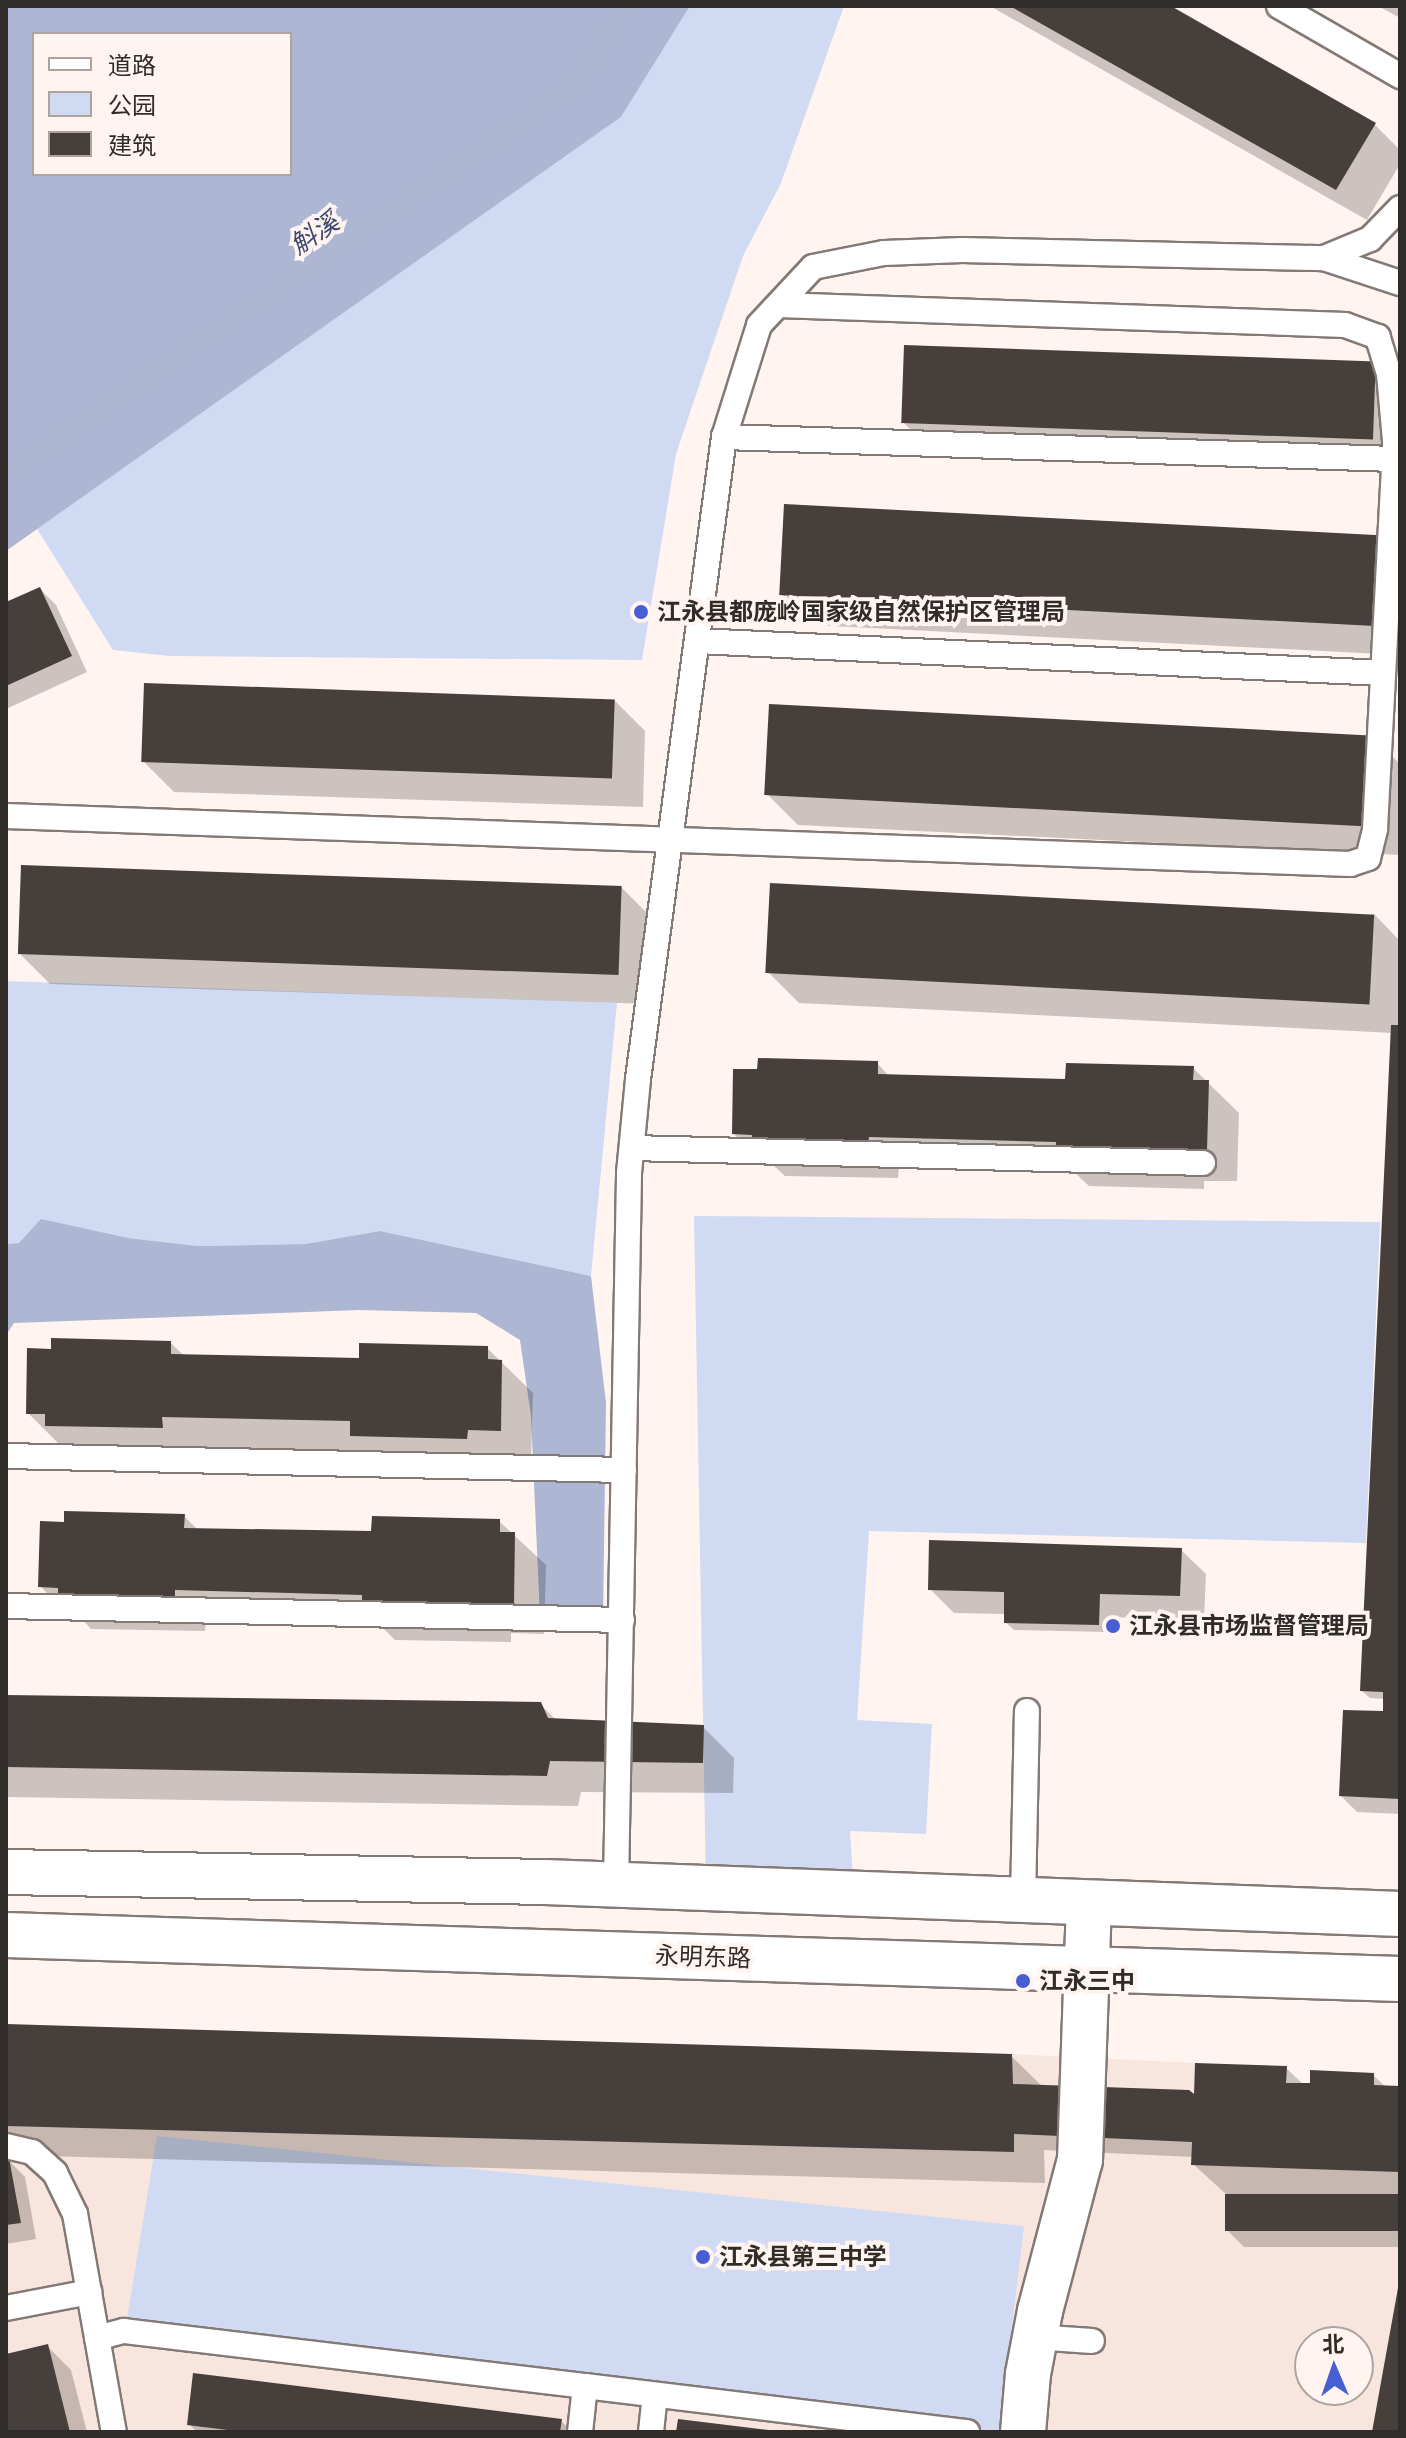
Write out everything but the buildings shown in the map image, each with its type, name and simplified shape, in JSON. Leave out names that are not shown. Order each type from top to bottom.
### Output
[{"type":"main road","points":[[6,1872],[616,1885],[1400,1914]]},
{"type":"main road","points":[[1023,2432],[1034,2337],[1052,2253],[1080,2160],[1089,1903]]},
{"type":"main road","name":"永明东路","points":[[6,1935],[1400,1979]]},
{"type":"lane","points":[[1279,6],[1400,76]]},
{"type":"lane","points":[[1324,258],[1370,239],[1400,208]]},
{"type":"lane","points":[[616,1885],[632,1148],[724,437],[759,325],[813,267],[884,253],[962,250],[1324,258],[1400,283]]},
{"type":"lane","points":[[6,816],[1350,864],[1368,858],[1375,829],[1394,459],[1389,374],[1378,337],[1345,325],[778,305]]},
{"type":"lane","points":[[724,437],[1394,459]]},
{"type":"lane","points":[[697,641],[1383,673]]},
{"type":"lane","points":[[632,1148],[1203,1163]]},
{"type":"lane","points":[[6,1456],[624,1470]]},
{"type":"lane","points":[[6,1606],[622,1620]]},
{"type":"lane","points":[[1023,1900],[1027,1711]]},
{"type":"lane","points":[[6,2146],[32,2152],[55,2173],[75,2214],[114,2432]]},
{"type":"lane","points":[[6,2308],[89,2292]]},
{"type":"lane","points":[[97,2338],[124,2331],[967,2432]]},
{"type":"lane","points":[[1034,2337],[1092,2341]]},
{"type":"lane","points":[[580,2432],[585,2386]]},
{"type":"lane","points":[[651,2432],[655,2395]]},
{"type":"shaded area","points":[[6,6],[690,6],[621,117],[6,551]]},
{"type":"shaded area","points":[[41,1219],[128,1238],[198,1246],[305,1244],[380,1231],[591,1276],[606,1403],[603,1619],[540,1618],[531,1416],[520,1340],[476,1313],[359,1310],[14,1323],[6,1335],[6,1244],[19,1243]]},
{"type":"shaded area","name":"江永县第三中学","points":[[1012,2054],[1195,2063],[1191,2164],[1400,2172],[1400,2432],[6,2432],[6,2126],[1014,2152]]},
{"type":"green space","points":[[690,6],[844,6],[781,183],[743,256],[676,454],[642,660],[169,656],[113,650],[37,529],[621,117]]},
{"type":"green space","points":[[6,981],[617,1003],[591,1276],[380,1231],[305,1244],[198,1246],[128,1238],[6,1244]]},
{"type":"green space","points":[[694,1216],[1380,1222],[1366,1543],[869,1531],[857,1720],[932,1724],[926,1834],[850,1831],[854,1894],[706,1888]]},
{"type":"green space","points":[[157,2136],[1024,2226],[999,2432],[966,2432],[125,2331]]},
{"type":"waterway","name":"斛溪","points":[[6,475],[577,83],[624,6]]},
{"type":"place","name":"江永县都庞岭国家级自然保护区管理局","points":[[641,612]]},
{"type":"place","name":"江永县市场监督管理局","points":[[1113,1626]]},
{"type":"place","name":"江永三中","points":[[1023,1981]]},
{"type":"place","name":"江永县第三中学","points":[[703,2257]]}]
